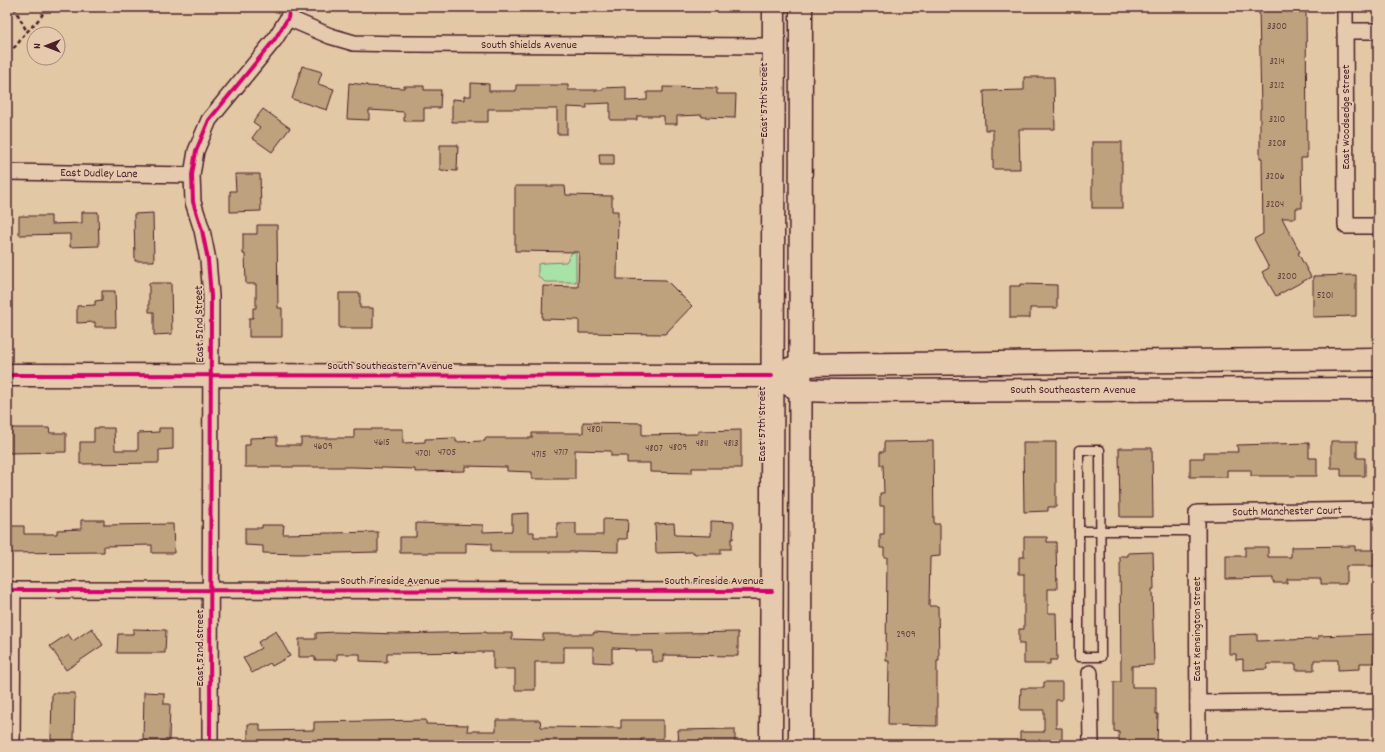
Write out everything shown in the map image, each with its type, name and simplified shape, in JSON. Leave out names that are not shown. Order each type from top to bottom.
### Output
[{"type":"main road","name":"East 57th Street","points":[[771,745],[774,7]]},
{"type":"main road","points":[[800,745],[801,7]]},
{"type":"main road","name":"South Southeastern Avenue","points":[[7,375],[772,376],[800,365],[1378,359]]},
{"type":"main road","name":"South Southeastern Avenue","points":[[772,376],[800,390],[837,392],[1378,389]]},
{"type":"street","name":"East Woodsedge Street","points":[[1345,7],[1346,226],[1378,226]]},
{"type":"street","name":"South Shields Avenue","points":[[289,12],[330,36],[354,43],[774,46]]},
{"type":"street","name":"East 52nd Street","points":[[210,745],[211,296],[208,260],[202,230],[194,202],[192,175],[196,151],[209,120],[275,39],[289,12]]},
{"type":"street","points":[[1345,31],[1378,31]]},
{"type":"street","name":"East Dudley Lane","points":[[7,172],[192,175]]},
{"type":"street","name":"South Manchester Court","points":[[1196,513],[1378,510]]},
{"type":"street","name":"East Kensington Street","points":[[1196,513],[1198,745]]},
{"type":"street","points":[[10,590],[12,745]]},
{"type":"street","name":"South Fireside Avenue","points":[[10,590],[772,591]]},
{"type":"street","points":[[1090,673],[1091,745]]},
{"type":"street","points":[[1198,703],[1378,701]]},
{"type":"lane","points":[[1078,450],[1100,450],[1101,657],[1079,657],[1078,531],[1078,450]]},
{"type":"lane","points":[[1078,531],[1197,531]]},
{"type":"lane","points":[[1090,657],[1090,673]]},
{"type":"path","points":[[14,7],[26,30]]},
{"type":"path","points":[[32,26],[41,16],[45,8],[53,10],[61,7]]},
{"type":"path","points":[[7,51],[11,50],[17,45],[26,33]]},
{"type":"green space","points":[[573,251],[576,251],[576,282],[545,282],[538,276],[538,264],[566,262]]},
{"type":"building","points":[[1259,7],[1306,7],[1307,158],[1301,158],[1302,208],[1296,208],[1296,218],[1282,218],[1311,277],[1276,296],[1262,272],[1269,268],[1254,239],[1263,234],[1262,158],[1260,158],[1261,109]]},
{"type":"building","points":[[302,66],[322,72],[318,84],[334,89],[327,110],[292,99]]},
{"type":"building","points":[[1024,77],[1054,77],[1055,129],[1019,129],[1020,169],[993,169],[993,130],[985,130],[984,91],[1024,90]]},
{"type":"building","points":[[349,83],[367,86],[404,88],[404,86],[424,86],[424,90],[441,90],[440,108],[424,108],[424,121],[404,121],[404,112],[369,110],[369,120],[347,119]]},
{"type":"building","points":[[471,83],[489,84],[489,91],[516,91],[516,85],[568,85],[568,90],[603,90],[603,88],[626,87],[626,101],[647,100],[647,92],[663,92],[663,87],[717,88],[717,94],[736,94],[735,118],[702,117],[702,115],[677,116],[677,124],[664,124],[664,116],[637,116],[637,120],[610,120],[610,103],[587,104],[587,108],[567,107],[567,134],[557,134],[557,109],[488,109],[488,122],[452,122],[452,99],[464,100],[464,96],[471,96]]},
{"type":"building","points":[[263,109],[290,128],[272,152],[252,138],[260,127],[253,122]]},
{"type":"building","points":[[1092,142],[1122,142],[1122,208],[1092,208]]},
{"type":"building","points":[[440,145],[458,145],[457,171],[440,170]]},
{"type":"building","points":[[599,154],[614,154],[614,165],[600,165]]},
{"type":"building","points":[[235,174],[260,174],[261,211],[230,212],[230,191],[236,191]]},
{"type":"building","points":[[515,186],[565,186],[566,195],[612,196],[612,211],[618,211],[617,279],[666,280],[692,306],[665,334],[579,333],[579,320],[542,319],[543,286],[578,287],[579,252],[515,251]]},
{"type":"building","points":[[82,212],[98,212],[99,246],[70,247],[70,234],[19,235],[19,216],[51,216],[51,224],[82,223]]},
{"type":"building","points":[[153,213],[154,261],[135,261],[134,214]]},
{"type":"building","points":[[257,225],[277,225],[278,308],[282,308],[282,337],[249,337],[249,318],[253,318],[253,308],[256,308],[256,284],[246,284],[243,234],[257,234]]},
{"type":"building","points":[[1356,275],[1356,316],[1313,317],[1313,276]]},
{"type":"building","points":[[149,283],[171,283],[172,334],[154,335],[154,312],[149,312]]},
{"type":"building","points":[[1020,284],[1057,285],[1057,308],[1030,308],[1030,318],[1010,318],[1010,286],[1020,286]]},
{"type":"building","points":[[102,291],[115,291],[116,327],[95,327],[95,322],[77,323],[77,306],[95,305],[95,301],[102,300]]},
{"type":"building","points":[[339,293],[360,293],[360,308],[373,308],[373,328],[339,328]]},
{"type":"building","points":[[583,422],[642,423],[642,435],[698,434],[698,431],[741,430],[741,468],[692,468],[692,473],[650,472],[650,463],[627,463],[627,456],[611,456],[611,451],[575,450],[575,479],[532,479],[532,472],[507,471],[507,467],[465,466],[465,471],[415,472],[415,469],[353,467],[245,467],[245,445],[250,445],[250,438],[277,437],[277,445],[301,445],[301,438],[354,438],[354,429],[403,429],[403,443],[425,442],[425,439],[456,438],[456,442],[485,441],[485,438],[532,438],[532,433],[583,433]]},
{"type":"building","points":[[7,428],[49,428],[50,433],[66,433],[66,452],[7,453]]},
{"type":"building","points":[[94,428],[114,428],[115,450],[138,450],[138,433],[159,432],[159,428],[173,428],[173,449],[159,450],[159,463],[80,464],[80,442],[94,442]]},
{"type":"building","points":[[933,441],[934,524],[940,524],[940,556],[930,557],[929,606],[938,606],[939,661],[937,661],[937,726],[888,725],[889,661],[886,661],[887,557],[884,557],[884,548],[880,548],[880,534],[884,534],[884,506],[880,506],[880,493],[884,493],[883,465],[880,465],[880,452],[884,452],[884,442]]},
{"type":"building","points":[[1331,441],[1357,441],[1357,458],[1365,458],[1365,476],[1341,476],[1341,468],[1331,468]]},
{"type":"building","points":[[1023,442],[1056,442],[1056,507],[1048,507],[1048,511],[1024,512]]},
{"type":"building","points":[[1309,443],[1309,458],[1317,458],[1317,476],[1251,476],[1251,470],[1227,470],[1227,477],[1190,477],[1190,458],[1204,458],[1204,452],[1238,452],[1237,445]]},
{"type":"building","points":[[1119,448],[1152,448],[1153,517],[1120,517]]},
{"type":"building","points":[[528,513],[528,532],[534,532],[534,537],[557,537],[557,523],[576,523],[576,535],[603,535],[603,519],[628,520],[627,539],[618,539],[618,552],[491,552],[491,544],[466,543],[466,553],[400,553],[400,537],[416,537],[416,523],[483,525],[483,532],[512,531],[512,514]]},
{"type":"building","points":[[81,520],[104,520],[104,525],[173,524],[174,553],[152,553],[152,545],[104,546],[104,552],[7,553],[7,526],[24,526],[24,534],[57,534],[57,530],[81,529]]},
{"type":"building","points":[[711,521],[734,522],[731,549],[721,549],[721,554],[694,554],[694,552],[656,553],[655,524],[674,523],[675,535],[711,536]]},
{"type":"building","points":[[262,525],[284,525],[283,534],[378,532],[378,552],[299,554],[263,553],[263,546],[245,545],[245,528],[262,528]]},
{"type":"building","points":[[1024,537],[1047,537],[1047,542],[1056,542],[1057,589],[1048,589],[1048,613],[1056,613],[1057,660],[1050,660],[1050,664],[1024,664],[1024,644],[1019,644],[1019,629],[1024,629],[1024,574],[1019,574],[1019,557],[1024,557]]},
{"type":"building","points":[[1355,546],[1355,550],[1378,550],[1378,566],[1346,566],[1346,584],[1321,584],[1321,579],[1287,579],[1287,583],[1273,583],[1273,578],[1226,579],[1226,556],[1245,556],[1245,547],[1268,547],[1268,557],[1291,557],[1291,547]]},
{"type":"building","points":[[1153,552],[1154,589],[1152,589],[1154,665],[1132,666],[1132,687],[1156,687],[1156,714],[1158,714],[1157,743],[1119,742],[1119,732],[1114,731],[1114,682],[1121,682],[1120,556],[1128,556],[1128,553]]},
{"type":"building","points":[[92,628],[103,645],[66,670],[50,646],[68,634],[73,641]]},
{"type":"building","points":[[133,629],[166,630],[165,653],[117,653],[118,634],[133,634]]},
{"type":"building","points":[[276,631],[290,656],[272,666],[270,663],[252,673],[243,658],[261,648],[258,642]]},
{"type":"building","points":[[336,632],[397,634],[486,632],[512,633],[512,639],[543,640],[543,634],[594,634],[594,632],[625,634],[738,632],[738,656],[663,655],[663,662],[652,662],[652,651],[612,648],[612,663],[593,662],[593,647],[564,647],[564,662],[535,662],[535,690],[515,690],[515,669],[493,669],[493,652],[387,653],[387,662],[360,661],[360,654],[337,654],[337,660],[315,660],[315,657],[299,657],[299,639],[316,639],[316,633]]},
{"type":"building","points":[[1257,634],[1257,641],[1318,639],[1318,636],[1377,634],[1378,663],[1360,663],[1360,669],[1338,670],[1338,660],[1314,660],[1314,670],[1296,670],[1296,664],[1267,664],[1267,669],[1243,670],[1243,659],[1236,660],[1236,654],[1229,654],[1229,635]]},
{"type":"building","points":[[1044,682],[1062,682],[1062,700],[1056,700],[1056,728],[1062,728],[1062,745],[1020,745],[1020,732],[1044,732],[1044,710],[1020,710],[1021,688],[1044,688]]},
{"type":"building","points":[[144,692],[164,693],[164,704],[170,704],[169,741],[143,741]]},
{"type":"building","points":[[52,693],[75,693],[74,740],[51,740]]},
{"type":"building","points":[[426,720],[426,724],[468,725],[467,731],[496,731],[496,720],[540,720],[541,727],[621,728],[621,720],[663,720],[663,739],[641,739],[641,745],[248,745],[248,724],[260,724],[260,731],[314,730],[314,722]]},
{"type":"building","points":[[735,729],[735,745],[679,745],[678,730]]},
{"type":"cycle path","points":[[210,745],[211,296],[208,260],[202,230],[193,202],[192,175],[196,151],[209,120],[275,39],[288,18],[290,7]]},
{"type":"cycle path","points":[[7,375],[772,376]]},
{"type":"cycle path","points":[[7,590],[772,591]]}]
